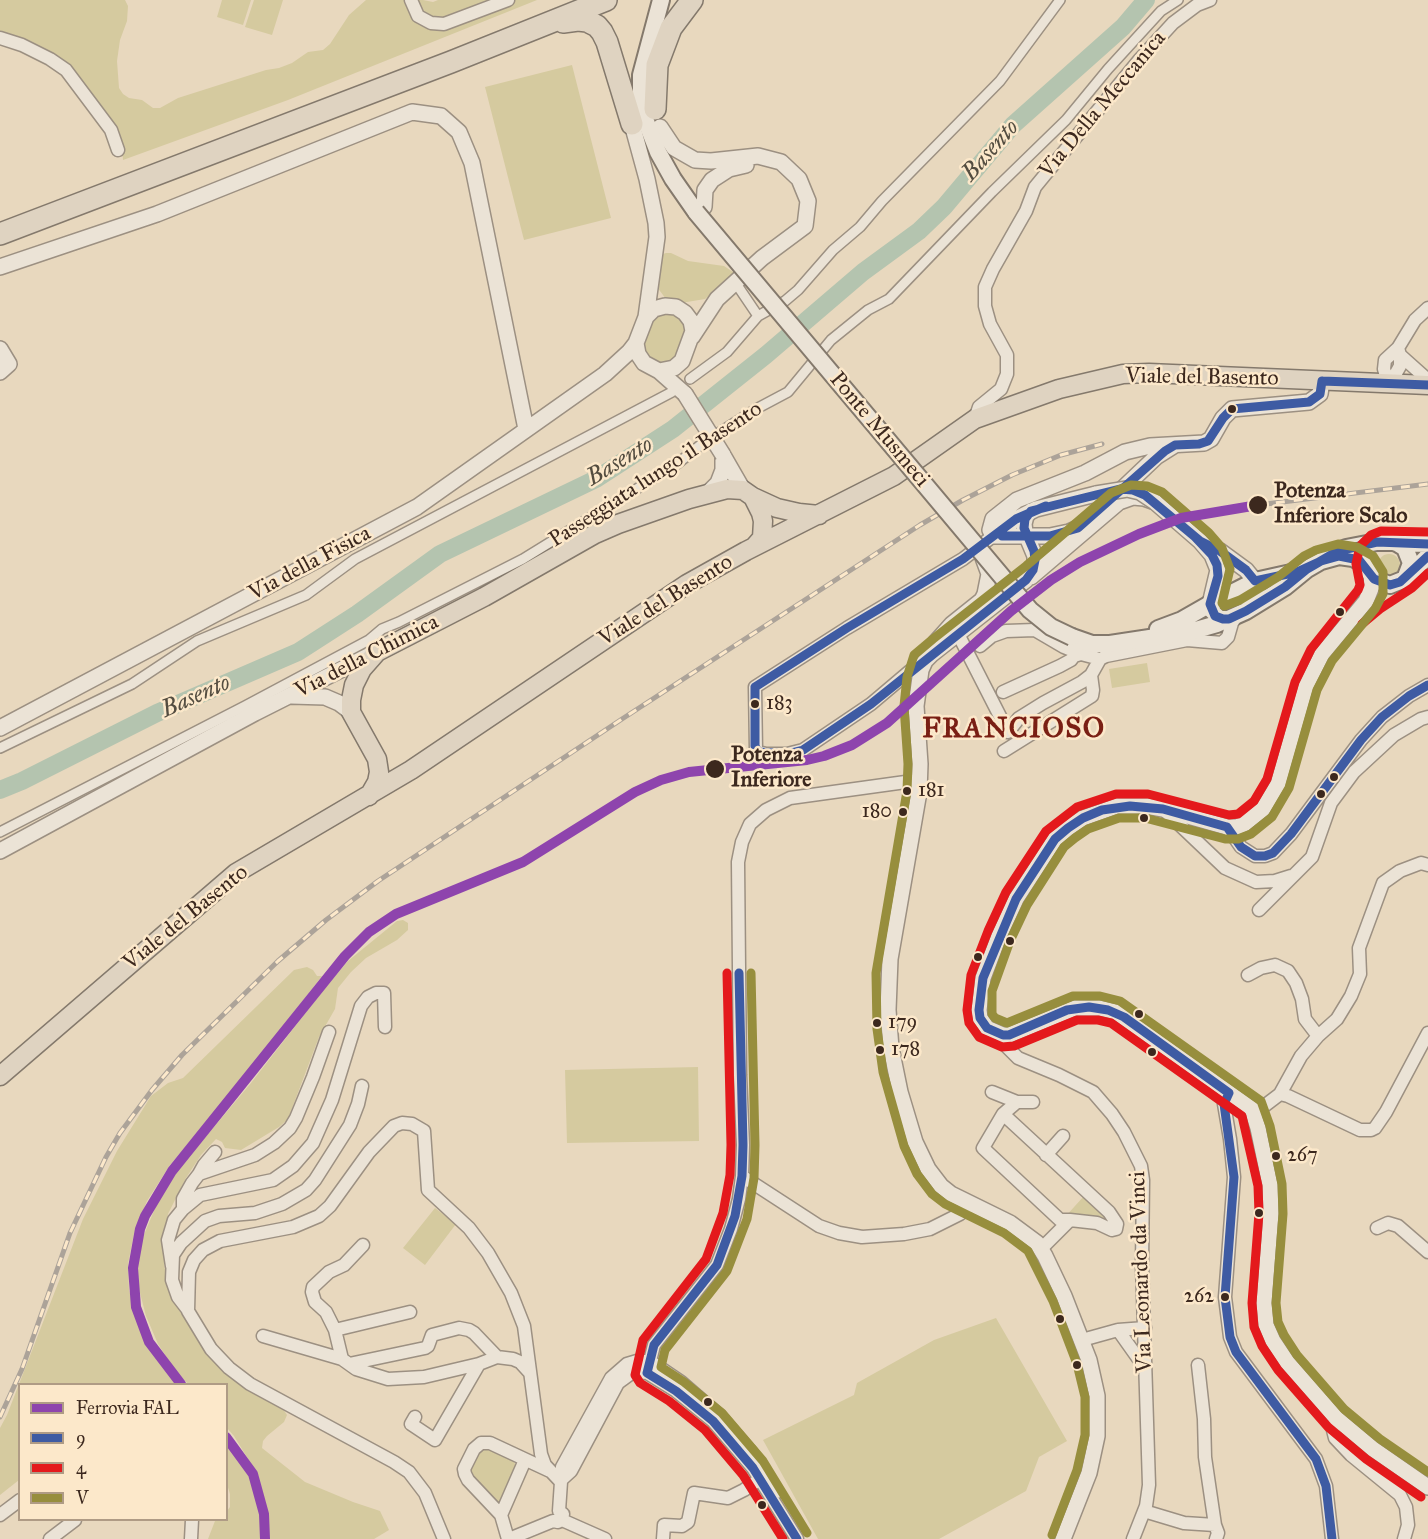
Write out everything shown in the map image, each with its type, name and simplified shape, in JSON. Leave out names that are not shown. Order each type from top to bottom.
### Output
[{"type":"highway","points":[[0,222],[573,0]]},
{"type":"highway","points":[[0,234],[606,0]]},
{"type":"highway","points":[[648,120],[657,65],[671,28],[692,0]]},
{"type":"highway","points":[[530,30],[578,20],[597,26],[648,120]]},
{"type":"main road","points":[[661,0],[650,43],[648,120],[668,170],[700,210]]},
{"type":"main road","name":"Ponte Musmeci","points":[[700,210],[976,553],[1030,610],[1050,627],[1073,634]]},
{"type":"main road","name":"Ponte Musmeci","points":[[700,210],[1036,603],[1073,634]]},
{"type":"main road","name":"Viale del Basento","points":[[0,1077],[236,873],[411,770],[687,584],[755,546],[894,476],[975,419],[1059,389],[1123,374],[1428,383]]},
{"type":"main road","name":"Via della Chimica","points":[[377,652],[484,597],[595,534],[618,524],[727,489],[748,494]]},
{"type":"main road","points":[[748,494],[789,511],[819,515]]},
{"type":"main road","points":[[748,494],[761,513],[763,521],[762,538],[755,546]]},
{"type":"main road","points":[[1073,634],[1092,644],[1193,635],[1237,615],[1285,587],[1314,565],[1346,548],[1377,542],[1428,544]]},
{"type":"main road","points":[[1370,572],[1370,553],[1378,545],[1389,542],[1405,548],[1410,558],[1410,569],[1403,581]]},
{"type":"main road","points":[[1073,634],[1105,637],[1146,632],[1182,620],[1255,581],[1339,556],[1353,558],[1364,564],[1374,579],[1384,585],[1390,585],[1403,581],[1428,556]]},
{"type":"main road","points":[[369,796],[377,782],[379,771],[377,759],[351,712],[351,700],[354,684],[362,669],[377,652]]},
{"type":"main road","points":[[377,759],[388,767],[411,770]]},
{"type":"street","points":[[411,0],[418,16],[430,23],[444,24],[508,0]]},
{"type":"street","points":[[690,379],[727,352],[758,316],[785,302],[833,249],[860,227],[882,201],[1000,81],[1060,0]]},
{"type":"street","name":"Passeggiata lungo il Basento","points":[[0,832],[245,706],[369,640],[382,629],[524,559],[677,464],[703,443],[756,409],[788,392],[831,340],[868,310],[897,292],[992,192],[1071,114],[1161,11],[1178,0]]},
{"type":"street","name":"Via Della Meccanica","points":[[975,419],[979,407],[1001,389],[1007,374],[1007,355],[990,324],[985,287],[1026,211],[1035,187],[1140,59],[1173,23],[1197,5],[1210,0]]},
{"type":"street","points":[[0,38],[22,45],[66,70],[111,130],[118,150]]},
{"type":"street","points":[[0,267],[157,214],[412,112],[441,116],[459,132],[472,163],[526,429]]},
{"type":"street","points":[[648,120],[674,148],[695,159],[711,161],[758,156],[774,159],[788,167],[803,185],[808,201],[805,226],[784,241],[717,299],[693,336],[682,361],[678,393]]},
{"type":"street","points":[[648,120],[657,237],[646,317],[636,343],[638,354],[678,393],[748,494]]},
{"type":"street","points":[[700,210],[705,190],[717,176],[735,167],[765,166],[784,176],[793,188],[799,208],[796,223],[784,241]]},
{"type":"street","points":[[650,276],[657,295],[691,321],[693,336]]},
{"type":"street","points":[[735,282],[758,316]]},
{"type":"street","points":[[646,317],[654,309],[676,308],[717,299]]},
{"type":"street","points":[[1385,360],[1384,369],[1391,382],[1400,366],[1399,352],[1415,320],[1428,308]]},
{"type":"street","name":"Via della Fisica","points":[[0,728],[417,507],[605,374],[636,343]]},
{"type":"street","points":[[0,349],[9,364],[0,372]]},
{"type":"street","points":[[1352,382],[1372,372],[1385,360],[1399,352]]},
{"type":"street","points":[[1399,352],[1428,383]]},
{"type":"street","points":[[605,374],[669,369],[682,361]]},
{"type":"street","points":[[993,537],[990,530],[991,523],[1010,504],[1085,473],[1123,453],[1150,446],[1199,444],[1208,441],[1214,435],[1225,414],[1237,408],[1309,402],[1320,394],[1322,381]]},
{"type":"street","points":[[0,748],[132,684],[198,641],[306,595],[355,559],[678,393]]},
{"type":"street","points":[[1041,568],[1051,552],[1077,528],[1132,481],[1156,457],[1175,445]]},
{"type":"street","points":[[708,494],[718,483],[723,470],[723,455]]},
{"type":"street","points":[[1108,462],[1121,461],[1129,464],[1134,473],[1132,481]]},
{"type":"street","points":[[980,646],[992,636],[1006,631],[1035,630],[1064,647],[1101,659],[1193,635],[1210,604],[1218,576],[1217,565],[1200,541],[1155,502],[1140,492],[1127,489],[1096,494],[1029,512],[993,537],[976,553],[847,628],[755,687],[756,750],[766,754],[787,754],[810,746],[871,704],[1124,499],[1138,497],[1155,502]]},
{"type":"street","points":[[1029,512],[1027,520],[1031,528],[1036,533],[1045,536]]},
{"type":"street","points":[[1026,580],[1035,564],[1024,540],[1024,521],[1029,512]]},
{"type":"street","points":[[993,537],[1024,540],[1060,535],[1077,528]]},
{"type":"street","points":[[1200,541],[1229,557],[1246,570],[1257,586],[1257,594],[1237,615],[1215,616],[1210,604]]},
{"type":"street","points":[[976,553],[989,574],[985,594],[982,600],[952,624],[938,639],[921,670],[916,706],[920,780],[890,959],[888,1010],[891,1048],[915,1142],[928,1169],[941,1186],[970,1205],[1010,1223],[1041,1249],[1082,1340],[1097,1396],[1097,1436],[1089,1473],[1063,1539]]},
{"type":"street","points":[[1370,572],[1371,591],[1359,610],[1322,654],[1306,686],[1275,792],[1269,802],[1253,818],[1237,827],[1162,809],[1130,806],[1102,810],[1083,818],[1068,828],[1051,845],[1016,899],[983,978],[979,1001],[980,1018],[987,1028],[1003,1035],[1009,1035],[1067,1010],[1089,1007],[1108,1010],[1124,1017],[1248,1105],[1255,1113],[1267,1168],[1270,1200],[1264,1303],[1266,1325],[1273,1341],[1287,1362],[1336,1418],[1372,1449],[1428,1487]]},
{"type":"street","points":[[1359,610],[1403,581]]},
{"type":"street","points":[[958,634],[1008,732],[1019,718],[1091,675],[1101,659]]},
{"type":"street","name":"Via della Chimica","points":[[0,850],[288,696],[377,652]]},
{"type":"street","points":[[1004,692],[1081,654]]},
{"type":"street","points":[[1004,751],[1092,696],[1094,690],[1091,675]]},
{"type":"street","points":[[1227,826],[1241,847],[1255,856],[1274,853],[1292,834],[1367,733],[1391,710],[1428,685]]},
{"type":"street","points":[[288,696],[325,697],[351,712]]},
{"type":"street","points":[[1259,910],[1312,857],[1331,803],[1354,772],[1394,735],[1428,717]]},
{"type":"street","points":[[649,1367],[654,1345],[717,1265],[735,1216],[742,1176],[738,862],[742,842],[750,825],[766,810],[790,798],[920,780]]},
{"type":"street","points":[[1162,809],[1225,868],[1256,882],[1275,881],[1292,876]]},
{"type":"street","points":[[1255,1113],[1280,1094],[1301,1056],[1337,1019],[1352,996],[1360,974],[1359,948],[1383,883],[1400,871],[1421,863],[1428,865]]},
{"type":"street","points":[[1248,975],[1261,968],[1275,965],[1288,971],[1302,999],[1305,1018],[1318,1036]]},
{"type":"street","points":[[172,1266],[168,1240],[174,1220],[183,1209],[200,1195],[273,1180],[293,1166],[312,1143],[332,1100],[361,1006],[368,997],[376,993],[384,993],[385,1027]]},
{"type":"street","points":[[200,1174],[255,1155],[274,1143],[290,1128],[314,1077],[329,1032]]},
{"type":"street","points":[[1280,1094],[1360,1130],[1371,1130],[1386,1112],[1428,1033]]},
{"type":"street","name":"Via Leonardo da Vinci","points":[[1003,1035],[1007,1047],[1018,1058],[1092,1092],[1112,1114],[1134,1149],[1141,1166],[1149,1485],[1144,1511],[1134,1539]]},
{"type":"street","points":[[362,1086],[350,1125],[315,1180],[306,1190],[282,1204],[255,1213],[219,1216],[205,1221],[181,1243],[173,1255],[172,1280],[178,1297],[211,1349],[229,1368],[250,1384],[409,1472],[425,1493],[444,1539]]},
{"type":"street","points":[[992,1092],[1017,1102],[1033,1102]]},
{"type":"street","points":[[1229,1093],[1224,1104],[1233,1164],[1234,1191],[1225,1297],[1230,1337],[1236,1352],[1316,1459],[1326,1486],[1332,1539]]},
{"type":"street","points":[[1003,1114],[1109,1212],[1117,1224],[1116,1229],[1112,1230],[1097,1223],[1060,1220],[983,1148],[1003,1114],[1017,1102]]},
{"type":"street","points":[[188,1311],[189,1272],[194,1260],[203,1250],[220,1241],[276,1231],[312,1220],[330,1206],[369,1152],[390,1129],[407,1123],[416,1126],[424,1131],[428,1190],[469,1228],[488,1253],[511,1293],[524,1326],[541,1454],[545,1465],[560,1481]]},
{"type":"street","points":[[1046,1155],[1063,1136]]},
{"type":"street","points":[[183,1209],[183,1199],[215,1152]]},
{"type":"street","points":[[742,1176],[819,1227],[862,1237],[904,1234],[930,1229],[960,1214],[970,1205]]},
{"type":"street","points":[[1041,1249],[1070,1220]]},
{"type":"street","points":[[1377,1228],[1388,1223],[1398,1226],[1428,1252]]},
{"type":"street","points":[[345,1361],[335,1330],[326,1312],[313,1298],[312,1289],[329,1272],[345,1265],[363,1245]]},
{"type":"street","points":[[335,1330],[410,1312]]},
{"type":"street","points":[[345,1361],[425,1348],[432,1335],[459,1328],[474,1333],[497,1357]]},
{"type":"street","name":"Via Leonardo da Vinci","points":[[1082,1340],[1118,1330],[1145,1328]]},
{"type":"street","points":[[1118,1330],[1146,1369]]},
{"type":"street","points":[[263,1336],[345,1361],[356,1369],[376,1376],[404,1379],[423,1377],[479,1364],[497,1357],[506,1357],[520,1362],[530,1373]]},
{"type":"street","points":[[558,1517],[562,1467],[611,1378],[619,1369],[637,1361],[689,1388],[736,1433],[763,1468],[806,1539]]},
{"type":"street","points":[[415,1417],[411,1424],[435,1440],[479,1364]]},
{"type":"street","points":[[1198,1365],[1205,1457],[1218,1533],[1216,1539]]},
{"type":"street","points":[[649,1367],[713,1420],[738,1448],[797,1539]]},
{"type":"street","points":[[1336,1418],[1333,1430],[1335,1438],[1400,1495],[1406,1508],[1408,1525],[1404,1539]]},
{"type":"street","points":[[551,1471],[490,1443],[484,1443],[474,1449],[464,1468],[468,1480],[501,1515],[508,1539],[558,1517]]},
{"type":"street","points":[[501,1515],[525,1460]]},
{"type":"street","points":[[663,1539],[664,1525],[682,1526],[688,1522],[694,1493],[728,1498],[760,1479]]},
{"type":"street","points":[[0,1515],[18,1502]]},
{"type":"street","points":[[1144,1511],[1184,1523],[1215,1525]]},
{"type":"street","points":[[558,1517],[586,1534],[605,1539]]},
{"type":"street","points":[[50,1539],[74,1521]]},
{"type":"street","points":[[190,1539],[192,1521]]},
{"type":"shaded area","points":[[0,0],[125,0],[128,6],[127,21],[120,40],[117,61],[119,88],[129,98],[142,100],[153,108],[160,108],[178,98],[279,68],[292,63],[308,52],[323,50],[330,44],[349,15],[366,0],[433,2],[438,0],[537,0],[288,100],[123,160],[122,146],[71,68],[19,38],[0,32]]},
{"type":"shaded area","points":[[222,0],[251,0],[243,25],[217,17]]},
{"type":"shaded area","points":[[254,0],[283,0],[272,35],[245,27]]},
{"type":"shaded area","points":[[572,65],[611,218],[524,240],[485,87]]},
{"type":"shaded area","points":[[666,253],[688,261],[724,266],[736,274],[705,299],[681,303],[666,299],[657,287],[660,255]]},
{"type":"shaded area","points":[[670,312],[684,322],[686,331],[677,356],[670,362],[661,364],[652,361],[645,353],[644,342],[651,322],[657,316]]},
{"type":"shaded area","points":[[1389,554],[1397,557],[1400,565],[1397,573],[1389,576],[1381,573],[1378,565],[1381,557]]},
{"type":"shaded area","points":[[1147,663],[1150,682],[1112,688],[1109,669]]},
{"type":"shaded area","points":[[403,920],[408,923],[408,930],[397,940],[366,958],[338,988],[335,1009],[319,1037],[288,1119],[241,1150],[225,1148],[222,1142],[216,1139],[201,1155],[186,1178],[168,1214],[164,1266],[173,1296],[189,1325],[212,1358],[236,1382],[283,1409],[287,1415],[284,1422],[263,1441],[262,1448],[305,1482],[380,1511],[389,1530],[374,1539],[268,1539],[267,1509],[258,1475],[228,1429],[228,1383],[187,1383],[175,1370],[158,1344],[146,1316],[139,1289],[137,1264],[143,1237],[156,1206],[177,1171],[251,1083],[348,961],[397,921]]},
{"type":"shaded area","points":[[307,967],[317,976],[322,976],[244,1077],[170,1165],[147,1201],[134,1234],[128,1264],[129,1290],[137,1319],[149,1348],[176,1383],[19,1383],[83,1219],[117,1151],[151,1096],[168,1083],[183,1078],[294,970]]},
{"type":"shaded area","points":[[698,1067],[699,1141],[567,1143],[565,1070]]},
{"type":"shaded area","points":[[1084,1196],[1104,1213],[1111,1225],[1065,1217]]},
{"type":"shaded area","points":[[435,1208],[456,1224],[425,1265],[403,1248]]},
{"type":"shaded area","points":[[996,1318],[1067,1441],[1039,1457],[1026,1491],[939,1539],[818,1539],[763,1440],[854,1395],[857,1383],[934,1340]]},
{"type":"shaded area","points":[[18,1387],[18,1481],[0,1495],[0,1428]]},
{"type":"shaded area","points":[[228,1441],[251,1478],[260,1510],[261,1539],[208,1539],[215,1521],[228,1521],[230,1494]]},
{"type":"shaded area","points":[[482,1448],[487,1448],[513,1460],[516,1466],[498,1504],[470,1477],[469,1471]]},
{"type":"waterway","name":"Basento","points":[[0,790],[157,713],[298,652],[357,614],[440,554],[596,479],[673,429],[766,355],[863,272],[919,231],[944,207],[1013,125],[1123,27],[1146,0]]},
{"type":"railway","points":[[0,1417],[22,1369],[70,1233],[120,1133],[182,1055],[278,961],[326,920],[378,881],[920,525],[1012,475],[1061,455],[1102,444]]},
{"type":"railway","points":[[1258,505],[1428,484]]},
{"type":"rail line","name":"FAL","points":[[180,1383],[149,1342],[136,1307],[133,1268],[140,1229],[145,1216],[172,1171],[345,956],[369,932],[396,914],[523,862],[635,792],[661,780],[689,772],[807,760],[852,745],[887,723],[1011,611],[1051,580],[1080,562],[1139,534],[1181,518],[1258,505]]},
{"type":"rail line","name":"FAL","points":[[228,1440],[253,1474],[264,1514],[265,1539]]},
{"type":"transit line","name":"9","points":[[1322,381],[1428,385]]},
{"type":"transit line","name":"9","points":[[1002,536],[1050,536],[1078,528],[1165,451],[1175,445],[1199,444],[1208,441],[1232,409],[1309,402],[1320,394],[1322,381]]},
{"type":"transit line","name":"V","points":[[1052,1535],[1077,1470],[1085,1435],[1085,1397],[1077,1364],[1053,1301],[1028,1251],[1004,1233],[945,1204],[932,1194],[917,1174],[904,1146],[883,1072],[877,1029],[876,973],[907,791],[908,764],[904,706],[907,677],[914,655],[1026,566],[1111,493],[1131,485],[1147,486],[1162,492],[1209,533],[1222,548],[1230,569],[1222,603],[1224,606],[1240,600],[1278,577],[1304,556],[1338,544],[1357,547],[1373,556],[1383,572],[1383,594],[1375,609],[1332,661],[1317,690],[1289,788],[1272,817],[1251,834],[1238,839],[1225,839],[1145,818],[1119,818],[1088,829],[1075,838],[1064,847],[1027,905],[1010,941],[992,991],[992,1014],[995,1018],[1007,1023],[1073,996],[1100,996],[1120,1001],[1261,1101],[1270,1126],[1282,1184],[1283,1214],[1276,1303],[1278,1322],[1297,1355],[1344,1409],[1380,1439],[1428,1472]]},
{"type":"transit line","name":"9","points":[[755,687],[755,746],[758,752],[787,754],[803,750],[871,704],[1026,580],[1033,570],[1035,560],[1034,551],[1024,528],[1025,519],[1031,511],[1120,489],[1133,490],[1145,495],[1200,541],[1220,551],[1246,570],[1255,581],[1297,572],[1339,556],[1359,560],[1374,579],[1390,585],[1400,582],[1428,556]]},
{"type":"transit line","name":"9","points":[[755,687],[847,628],[963,559],[1016,519],[1046,506]]},
{"type":"transit line","name":"4","points":[[1421,1497],[1366,1459],[1328,1427],[1278,1370],[1262,1346],[1254,1327],[1252,1303],[1259,1213],[1258,1186],[1242,1116],[1111,1023],[1098,1020],[1077,1020],[1014,1046],[1002,1047],[979,1037],[969,1023],[967,1010],[971,975],[988,931],[1006,892],[1046,831],[1077,807],[1116,794],[1148,794],[1229,815],[1238,814],[1254,801],[1267,779],[1295,682],[1311,649],[1358,590],[1360,585],[1356,564],[1360,546],[1371,535],[1381,531],[1428,532]]},
{"type":"transit line","name":"9","points":[[1195,537],[1212,555],[1217,565],[1218,576],[1210,604],[1215,616],[1223,619],[1229,619],[1246,611],[1285,587],[1307,569],[1338,551],[1377,542],[1428,544]]},
{"type":"transit line","name":"4","points":[[1362,624],[1412,588],[1428,573]]},
{"type":"transit line","name":"9","points":[[1227,827],[1241,847],[1255,856],[1273,853],[1291,834],[1361,740],[1382,717],[1409,696],[1428,685]]},
{"type":"transit line","name":"9","points":[[1227,827],[1163,809],[1130,806],[1102,810],[1083,818],[1068,828],[1055,839],[1016,899],[983,978],[979,1010],[980,1018],[987,1028],[1003,1035],[1009,1035],[1067,1010],[1089,1007],[1108,1010],[1124,1017],[1229,1093]]},
{"type":"transit line","name":"4","points":[[727,973],[731,1145],[730,1175],[723,1213],[706,1259],[643,1340],[635,1375],[640,1383],[669,1401],[705,1430],[743,1475],[783,1539]]},
{"type":"transit line","name":"9","points":[[739,973],[743,1145],[742,1176],[735,1216],[717,1265],[654,1345],[647,1373],[676,1391],[713,1421],[753,1468],[797,1539]]},
{"type":"transit line","name":"V","points":[[751,973],[755,1145],[754,1178],[747,1219],[727,1271],[665,1350],[661,1367],[684,1382],[722,1413],[763,1461],[807,1533]]},
{"type":"transit line","name":"9","points":[[1229,1093],[1224,1104],[1234,1177],[1225,1297],[1230,1337],[1236,1352],[1316,1459],[1326,1486],[1332,1539]]},
{"type":"place","name":"Potenza Inferiore Scalo","points":[[1258,505]]},
{"type":"place","name":"183","points":[[755,704]]},
{"type":"place","name":"Potenza Inferiore","points":[[715,769]]},
{"type":"place","name":"181","points":[[907,791]]},
{"type":"place","name":"180","points":[[903,812]]},
{"type":"place","name":"179","points":[[877,1023]]},
{"type":"place","name":"178","points":[[880,1050]]},
{"type":"place","name":"267","points":[[1276,1156]]},
{"type":"place","name":"262","points":[[1225,1297]]},
{"type":"district","name":"FRANCIOSO","points":[[1014,730]]}]
